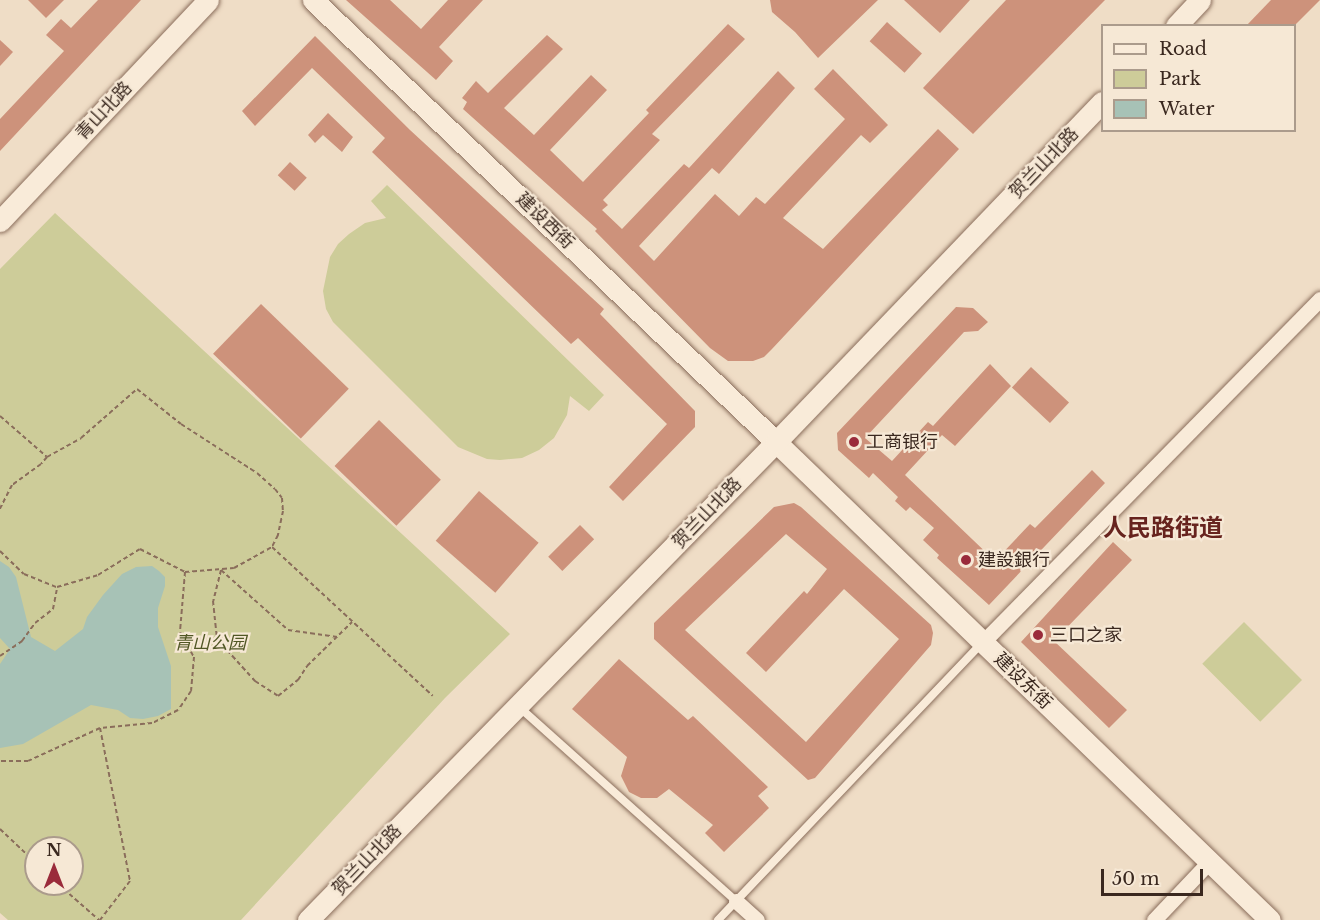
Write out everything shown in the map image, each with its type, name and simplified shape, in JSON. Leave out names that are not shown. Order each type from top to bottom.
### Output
[{"type":"main road","name":"青山北路","points":[[0,221],[208,0]]},
{"type":"main road","name":"建设西街","points":[[313,0],[776,442]]},
{"type":"main road","points":[[1178,24],[1200,0]]},
{"type":"main road","name":"贺兰山北路","points":[[308,920],[776,442],[1101,103]]},
{"type":"main road","name":"建设东街","points":[[776,442],[1270,920]]},
{"type":"street","points":[[983,642],[1320,299]]},
{"type":"street","points":[[1154,920],[1209,862]]},
{"type":"street","points":[[736,901],[758,920]]},
{"type":"lane","points":[[718,920],[983,642]]},
{"type":"lane","points":[[518,706],[736,901]]},
{"type":"path","points":[[0,509],[12,485],[47,457],[81,438],[138,389],[181,424],[257,473],[282,498],[283,511],[278,535],[272,547],[234,568],[221,570],[185,572],[141,549],[98,575],[57,588],[24,574],[0,551]]},
{"type":"path","points":[[0,416],[47,457]]},
{"type":"path","points":[[272,547],[433,696]]},
{"type":"path","points":[[221,570],[213,601],[217,639],[267,692],[278,696],[298,680],[307,666],[338,638],[352,621]]},
{"type":"path","points":[[221,570],[288,630],[338,638]]},
{"type":"path","points":[[0,761],[28,761],[100,728],[152,723],[178,710],[191,691],[194,657],[180,632],[185,572]]},
{"type":"path","points":[[2,656],[22,641],[35,623],[53,609],[57,588]]},
{"type":"path","points":[[72,896],[100,920],[130,881],[100,728]]},
{"type":"path","points":[[0,829],[24,852]]},
{"type":"green space","points":[[387,185],[604,395],[589,411],[570,396],[567,415],[554,438],[539,450],[522,458],[500,460],[487,459],[458,447],[333,322],[326,309],[323,291],[330,257],[338,244],[349,234],[365,223],[386,218],[371,201]]},
{"type":"green space","name":"青山公园","points":[[55,213],[510,634],[445,698],[241,920],[8,920],[0,913],[0,269]]},
{"type":"green space","points":[[1244,622],[1302,680],[1260,722],[1202,664]]},
{"type":"water","points":[[0,561],[9,567],[16,577],[31,637],[55,651],[83,629],[87,617],[122,574],[136,567],[152,566],[159,571],[165,577],[165,586],[158,608],[158,627],[171,666],[171,709],[158,716],[143,719],[130,718],[118,710],[91,705],[23,744],[0,748],[0,664],[10,649],[0,638]]},
{"type":"building","points":[[28,0],[64,0],[46,18]]},
{"type":"building","points":[[98,0],[141,0],[0,151],[0,119],[64,51],[46,35],[61,19],[71,28]]},
{"type":"building","points":[[346,0],[390,0],[421,29],[448,0],[483,0],[439,47],[453,61],[436,80]]},
{"type":"building","points":[[770,0],[878,0],[818,58],[795,32],[772,12]]},
{"type":"building","points":[[904,0],[970,0],[940,33]]},
{"type":"building","points":[[1006,0],[1105,0],[973,134],[923,88]]},
{"type":"building","points":[[1271,0],[1320,0],[1296,24],[1248,24]]},
{"type":"building","points":[[887,22],[922,53],[905,73],[870,41]]},
{"type":"building","points":[[728,24],[745,39],[652,134],[660,140],[603,200],[608,205],[602,210],[622,229],[684,164],[689,168],[778,71],[795,88],[719,174],[712,168],[639,246],[654,261],[715,194],[739,216],[756,197],[765,204],[845,119],[814,89],[833,69],[888,125],[870,143],[861,135],[783,218],[823,249],[938,129],[959,149],[772,349],[764,357],[753,361],[728,361],[710,348],[595,231],[597,229],[463,109],[467,102],[462,98],[476,81],[488,93],[547,35],[563,49],[504,108],[534,135],[591,75],[607,90],[550,150],[583,182],[649,113],[646,110]]},
{"type":"building","points":[[315,36],[410,130],[604,309],[600,314],[695,411],[695,427],[623,501],[609,487],[667,424],[578,338],[571,344],[372,152],[385,138],[312,68],[255,126],[242,111]]},
{"type":"building","points":[[0,40],[13,52],[0,66]]},
{"type":"building","points":[[328,113],[353,137],[342,152],[323,135],[315,143],[308,135]]},
{"type":"building","points":[[290,162],[307,178],[295,191],[278,175]]},
{"type":"building","points":[[261,304],[349,389],[301,438],[213,354]]},
{"type":"building","points":[[956,307],[973,308],[988,322],[978,331],[964,332],[865,438],[892,461],[928,422],[933,426],[990,364],[1011,386],[955,446],[942,435],[905,475],[995,561],[1030,524],[1035,528],[1092,470],[1105,483],[989,605],[937,558],[939,555],[923,540],[934,528],[910,507],[906,511],[895,501],[898,497],[873,473],[869,478],[838,450],[837,433]]},
{"type":"building","points":[[1031,367],[1069,402],[1050,423],[1012,387]]},
{"type":"building","points":[[379,420],[441,480],[396,526],[335,466]]},
{"type":"building","points":[[479,491],[539,543],[495,593],[436,541]]},
{"type":"building","points":[[794,503],[801,507],[931,625],[933,633],[931,645],[815,778],[808,780],[654,639],[654,623],[774,507]],"holes":[[[786,534],[827,569],[807,594],[804,591],[746,653],[766,672],[844,589],[899,639],[806,742],[685,630]]]},
{"type":"building","points":[[580,525],[594,539],[562,571],[548,557]]},
{"type":"building","points":[[1113,542],[1132,560],[1054,641],[1127,710],[1109,728],[1021,642]]},
{"type":"building","points":[[619,659],[688,720],[693,716],[768,787],[758,796],[769,808],[724,852],[705,833],[713,825],[669,789],[657,798],[641,798],[629,792],[621,776],[627,757],[572,709]]},
{"type":"place","name":"工商银行","points":[[854,442]]},
{"type":"place","name":"建設銀行","points":[[966,560]]},
{"type":"place","name":"三口之家","points":[[1038,635]]},
{"type":"district","name":"人民路街道","points":[[1163,528]]}]
